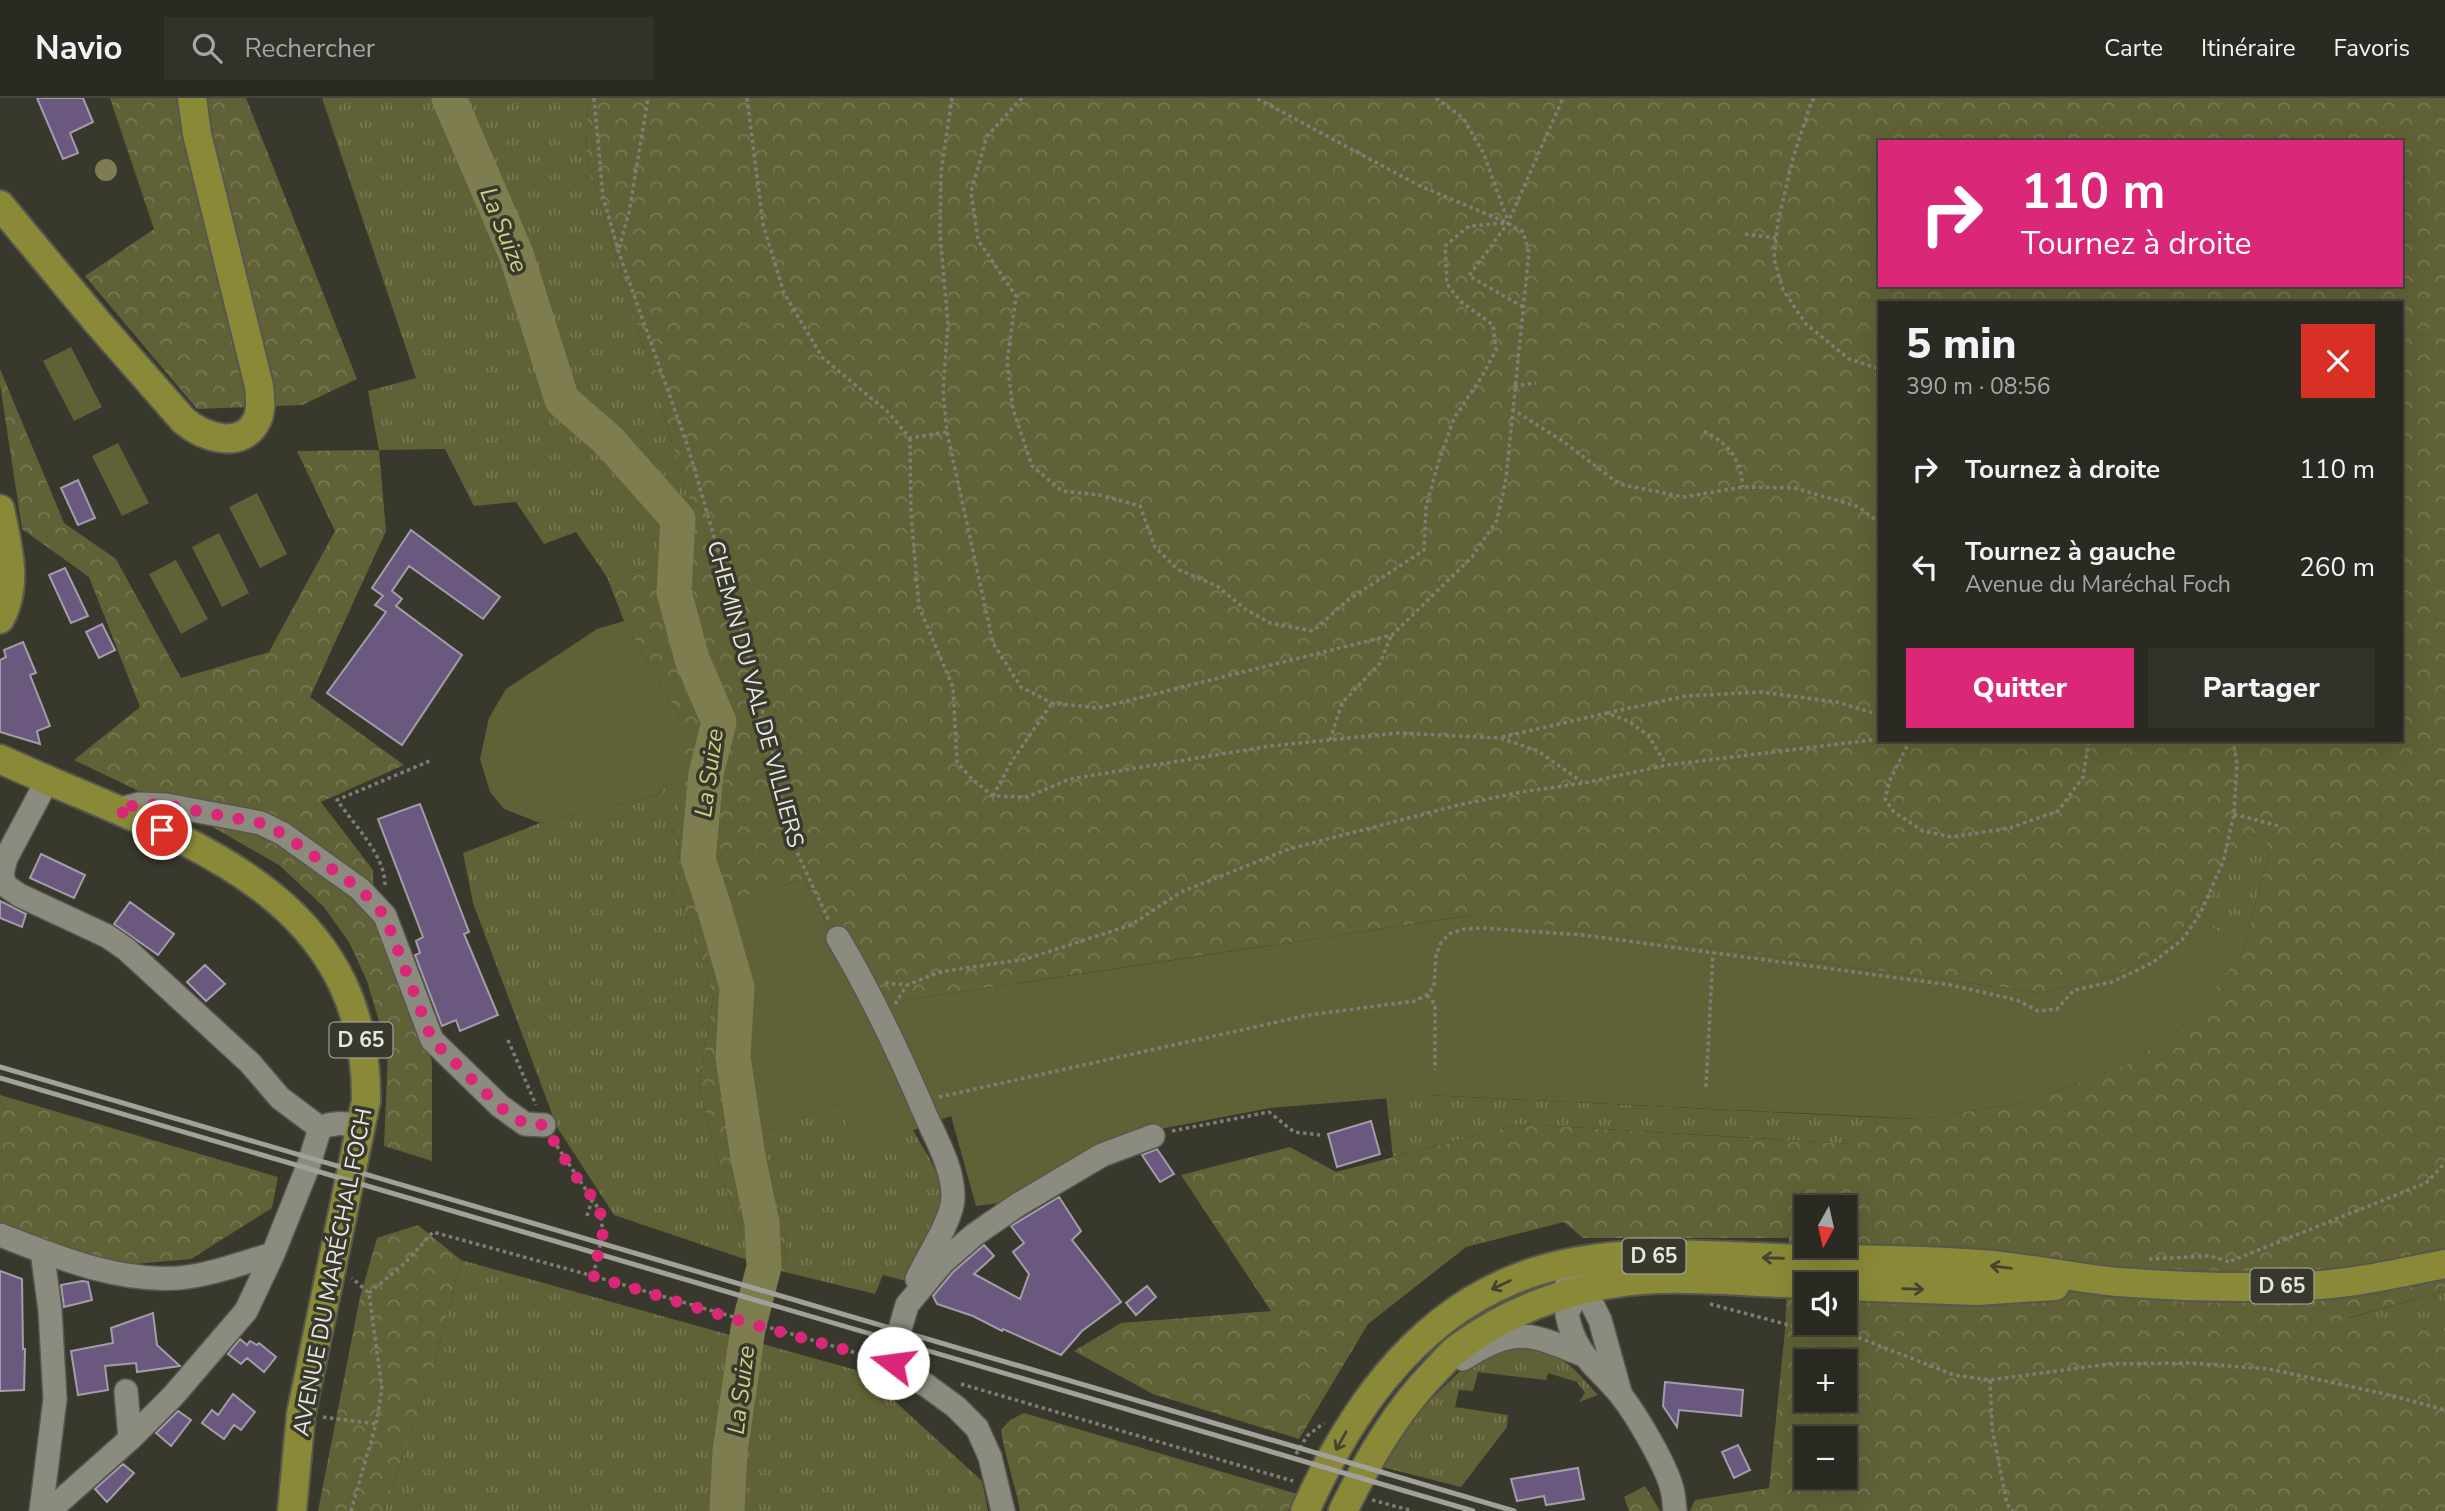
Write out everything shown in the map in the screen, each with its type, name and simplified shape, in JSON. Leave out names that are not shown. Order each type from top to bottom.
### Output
[{"type":"main road","points":[[0,205],[184,421],[198,433],[215,439],[234,438],[247,432],[257,421],[260,407],[259,386],[197,134],[192,98]]},
{"type":"main road","points":[[0,509],[11,580],[9,596],[0,619]]},
{"type":"main road","name":"AVENUE DU MARÉCHAL FOCH","points":[[0,760],[185,839],[244,874],[288,909],[321,946],[342,984],[360,1034],[366,1077],[363,1126],[335,1244],[301,1414],[292,1511]]},
{"type":"main road","name":"D 65","points":[[1310,1499],[1356,1415],[1374,1388],[1403,1355],[1430,1331],[1476,1298],[1510,1281],[1549,1268],[1594,1258],[1612,1255],[1690,1256],[1982,1264],[2117,1282],[2221,1286],[2322,1284],[2380,1277],[2445,1264]]},
{"type":"main road","name":"D 65","points":[[1343,1511],[1390,1426],[1424,1382],[1457,1348],[1528,1308],[1576,1290],[1656,1279],[1794,1284]]},
{"type":"main road","name":"D 65","points":[[1857,1286],[1977,1291],[2117,1282]]},
{"type":"street","name":"AVENUE DU MARÉCHAL FOCH","points":[[47,781],[6,858],[2,874],[5,885],[100,932],[126,949],[250,1063],[280,1098],[320,1128]]},
{"type":"street","points":[[117,810],[139,804],[166,805],[261,823],[283,834],[360,889],[385,916],[432,1040],[500,1107],[525,1124],[544,1125]]},
{"type":"street","points":[[838,938],[858,971],[921,1103],[948,1165],[953,1197],[949,1217],[933,1245],[907,1305],[892,1357],[893,1363],[901,1373],[926,1385],[957,1408],[977,1428],[990,1457],[1003,1511]]},
{"type":"street","points":[[49,1511],[130,1439],[173,1396],[246,1311],[273,1254],[309,1164],[320,1128],[328,1124],[342,1123],[363,1126]]},
{"type":"street","points":[[907,1305],[943,1262],[1019,1204],[1102,1155],[1153,1136]]},
{"type":"street","points":[[0,1235],[93,1269],[147,1278],[179,1278],[214,1272],[273,1254]]},
{"type":"street","points":[[41,1251],[51,1322],[55,1399],[41,1511]]},
{"type":"street","points":[[1581,1354],[1567,1314],[1576,1290],[1594,1258]]},
{"type":"street","points":[[1549,1268],[1591,1302],[1600,1320],[1621,1395]]},
{"type":"street","points":[[1600,1320],[1612,1285]]},
{"type":"street","points":[[1424,1382],[1487,1345],[1516,1335],[1538,1337],[1581,1354],[1621,1395],[1658,1457],[1672,1489],[1675,1511]]},
{"type":"street","points":[[126,1391],[130,1439]]},
{"type":"path","name":"CHEMIN DU VAL DE VILLIERS","points":[[594,98],[603,196],[618,250],[688,447],[752,671],[795,848],[838,938]]},
{"type":"path","points":[[618,250],[629,213],[648,98]]},
{"type":"path","points":[[747,98],[763,225],[783,293],[822,357],[889,413],[910,438],[911,513],[919,607],[953,687],[957,762],[993,796],[1027,797],[1070,779],[1270,746],[1398,733],[1500,738],[1686,696],[1760,692],[1836,702],[1878,714]]},
{"type":"path","points":[[952,98],[941,172],[940,234],[948,324],[943,390],[947,432],[993,643],[1021,687],[1052,704],[1098,708],[1392,635]]},
{"type":"path","points":[[1021,98],[987,136],[971,192],[978,240],[1016,296],[1007,362],[1013,409],[1032,466],[1062,491],[1100,495],[1140,506],[1155,547],[1177,569],[1217,586],[1245,609],[1270,623],[1313,631],[1348,600],[1424,550],[1426,507],[1454,418],[1496,350],[1493,325],[1460,301],[1447,284],[1445,246],[1469,226],[1508,223]]},
{"type":"path","points":[[1256,98],[1418,185],[1508,223],[1523,232],[1529,252],[1506,479],[1497,520],[1472,557],[1392,635],[1380,663],[1342,703],[1330,740]]},
{"type":"path","points":[[1436,98],[1463,118],[1483,152],[1508,223]]},
{"type":"path","points":[[1524,307],[1469,276],[1508,223],[1563,98]]},
{"type":"path","points":[[1814,98],[1793,158],[1777,222],[1774,259],[1783,290],[1806,324],[1849,359],[1878,368]]},
{"type":"path","points":[[1745,234],[1776,238]]},
{"type":"path","points":[[1514,386],[1536,383]]},
{"type":"path","points":[[1511,409],[1564,442],[1619,484],[1684,497],[1743,488],[1794,488],[1859,507],[1878,521]]},
{"type":"path","points":[[1704,430],[1732,451],[1740,468],[1743,488]]},
{"type":"path","points":[[910,438],[947,432]]},
{"type":"path","points":[[993,796],[1010,764],[1052,704]]},
{"type":"path","points":[[1607,713],[1628,721],[1648,735],[1667,765]]},
{"type":"path","points":[[1500,738],[1538,751],[1584,783]]},
{"type":"path","points":[[907,985],[940,972],[1026,959],[1131,925],[1181,892],[1289,849],[1459,805],[1667,765],[1878,739]]},
{"type":"path","points":[[1909,742],[1890,780],[1885,799],[1894,812],[1923,831],[1952,837],[2011,828],[2058,811],[2083,777],[2089,742]]},
{"type":"path","points":[[921,1103],[947,1094],[1296,1018],[1415,1001],[1427,995],[1434,987],[1436,955],[1441,943],[1449,934],[1464,929],[1583,935],[1950,985],[2017,1000],[2038,1011],[2057,1009],[2074,990],[2112,982],[2152,963],[2182,940],[2200,914],[2223,862],[2234,814],[2237,764],[2233,742]]},
{"type":"path","points":[[385,916],[385,875],[374,853],[337,800],[432,760]]},
{"type":"path","points":[[2234,814],[2279,826]]},
{"type":"path","points":[[1706,1087],[1713,953]]},
{"type":"path","points":[[1427,995],[1435,1004],[1435,1070]]},
{"type":"path","points":[[508,1040],[544,1125],[600,1211],[603,1233],[593,1276]]},
{"type":"path","points":[[1153,1136],[1269,1112],[1294,1132],[1320,1135]]},
{"type":"path","points":[[2221,1286],[2230,1262],[2426,1183],[2445,1163]]},
{"type":"path","points":[[587,1216],[593,1198]]},
{"type":"path","points":[[369,1293],[405,1263],[433,1232],[893,1363]]},
{"type":"path","points":[[351,1277],[369,1293],[382,1390],[376,1424],[351,1511]]},
{"type":"path","points":[[1709,1304],[1804,1329],[1829,1326],[1954,1375],[1990,1380],[2109,1364],[2190,1363],[2269,1369],[2390,1395],[2445,1410]]},
{"type":"path","points":[[1990,1380],[1992,1428],[2007,1504],[2013,1511]]},
{"type":"path","points":[[956,1382],[1310,1499]]},
{"type":"path","points":[[319,1416],[376,1424]]},
{"type":"path","points":[[1296,1454],[1307,1436],[1332,1420]]},
{"type":"green space","points":[[110,98],[246,98],[357,379],[302,405],[197,409],[85,276],[154,229]]},
{"type":"green space","points":[[322,98],[588,98],[586,155],[694,516],[666,565],[607,577],[576,532],[544,544],[516,502],[474,506],[445,449],[379,450],[368,391],[416,378]]},
{"type":"green space","points":[[588,98],[2445,98],[2445,1291],[2348,1318],[2445,1331],[2445,1511],[1690,1511],[1695,1500],[1769,1488],[1785,1330],[1789,1238],[1583,1238],[1564,1222],[1466,1247],[1368,1324],[1299,1439],[1153,1394],[1074,1351],[1121,1323],[1271,1311],[1181,1175],[1290,1147],[1336,1172],[1520,1124],[1852,1144],[1868,1117],[1921,1119],[2032,1101],[2130,1063],[2190,1021],[2244,949],[2269,852],[2265,838],[2247,833],[2172,942],[2119,974],[2041,993],[1472,915],[867,1006],[804,879],[718,904],[743,986],[739,1056],[755,1135],[786,1227],[785,1272],[753,1262],[721,1176],[699,1085],[713,997],[678,892],[680,719],[624,621],[607,577],[666,565],[694,516],[586,155]]},
{"type":"green space","points":[[71,347],[102,407],[74,421],[43,361]]},
{"type":"green space","points":[[0,369],[64,523],[116,559],[181,678],[269,652],[335,531],[297,451],[379,450],[386,531],[310,697],[404,765],[321,802],[373,870],[374,917],[432,1061],[432,1161],[384,1146],[388,1051],[367,981],[349,942],[323,906],[279,865],[209,825],[74,760],[140,707],[89,577],[22,529]]},
{"type":"green space","points":[[118,443],[149,503],[122,516],[92,456]]},
{"type":"green space","points":[[257,493],[287,554],[260,568],[229,507]]},
{"type":"green space","points":[[219,533],[249,593],[222,607],[192,547]]},
{"type":"green space","points":[[176,560],[208,619],[181,634],[149,574]]},
{"type":"green space","points":[[624,621],[680,719],[680,772],[658,795],[540,823],[504,809],[490,792],[480,759],[489,718],[506,689],[597,629]]},
{"type":"green space","points":[[680,772],[678,892],[713,997],[699,1085],[721,1176],[753,1262],[614,1215],[557,1127],[473,903],[463,853],[540,823],[658,795]]},
{"type":"green space","points":[[2247,833],[2265,838],[2269,852],[2244,949],[2193,915]]},
{"type":"green space","points":[[804,879],[867,1006],[1473,915],[2041,993],[2119,974],[2172,942],[2193,915],[2244,949],[2190,1021],[2130,1063],[2032,1101],[1921,1119],[1427,1095],[1270,1108],[1155,1130],[1007,1202],[976,1206],[951,1116],[858,1151],[839,1104],[755,1135],[739,1056],[743,986],[718,904]]},
{"type":"green space","points":[[0,1095],[278,1177],[272,1208],[191,1259],[123,1265],[44,1242],[0,1224]]},
{"type":"green space","points":[[1427,1095],[1868,1117],[1853,1144],[1520,1124],[1393,1157],[1386,1096]]},
{"type":"green space","points":[[839,1104],[858,1150],[913,1130],[935,1170],[943,1195],[940,1214],[906,1281],[883,1275],[875,1294],[785,1272],[786,1227],[755,1135]]},
{"type":"green space","points":[[418,1225],[461,1260],[434,1367],[384,1511],[318,1511],[360,1297],[377,1238]]},
{"type":"green space","points":[[461,1260],[863,1372],[982,1481],[988,1511],[384,1511],[434,1367]]},
{"type":"green space","points":[[2445,1291],[2445,1331],[2346,1319]]},
{"type":"green space","points":[[1511,1348],[1528,1349],[1561,1359],[1598,1395],[1579,1402],[1585,1393],[1577,1382],[1548,1373],[1546,1380],[1478,1372],[1473,1391],[1459,1390],[1455,1407],[1508,1415],[1507,1427],[1461,1487],[1382,1467],[1420,1410],[1465,1366]]},
{"type":"green space","points":[[1024,1413],[1297,1494],[1288,1511],[1020,1511],[1001,1430],[1010,1420]]},
{"type":"green space","points":[[1645,1486],[1660,1511],[1629,1511],[1624,1497]]},
{"type":"shaded area","points":[[106,159],[114,162],[117,170],[114,178],[106,181],[98,178],[95,170],[98,162]]},
{"type":"building","points":[[37,98],[83,98],[93,122],[70,133],[78,153],[63,159]]},
{"type":"building","points":[[78,480],[95,518],[78,525],[61,488]]},
{"type":"building","points":[[411,530],[500,597],[483,619],[409,566],[392,591],[402,599],[396,606],[462,655],[402,745],[327,693],[386,612],[375,605],[383,596],[372,588]]},
{"type":"building","points":[[65,568],[88,616],[71,623],[49,575]]},
{"type":"building","points":[[102,624],[115,650],[99,658],[86,632]]},
{"type":"building","points":[[23,642],[36,673],[30,675],[50,726],[37,731],[40,744],[0,732],[0,660],[6,657],[4,650]]},
{"type":"building","points":[[420,804],[469,932],[464,934],[498,1015],[460,1031],[456,1020],[442,1026],[415,955],[420,953],[416,941],[423,937],[378,819]]},
{"type":"building","points":[[41,854],[85,875],[74,898],[30,878]]},
{"type":"building","points":[[0,901],[26,914],[22,927],[0,918]]},
{"type":"building","points":[[130,902],[174,934],[158,955],[114,924]]},
{"type":"building","points":[[205,965],[225,984],[206,1001],[187,982]]},
{"type":"building","points":[[1371,1121],[1380,1154],[1337,1167],[1328,1134]]},
{"type":"building","points":[[1157,1149],[1174,1174],[1160,1182],[1142,1155]]},
{"type":"building","points":[[1059,1197],[1081,1231],[1072,1240],[1121,1302],[1082,1331],[1061,1355],[973,1316],[937,1304],[933,1296],[953,1272],[984,1245],[994,1256],[974,1274],[1020,1299],[1029,1274],[1013,1252],[1024,1243],[1011,1226]]},
{"type":"building","points":[[0,1271],[22,1279],[24,1390],[0,1391]]},
{"type":"building","points":[[88,1282],[92,1300],[64,1307],[61,1285]]},
{"type":"building","points":[[1147,1286],[1156,1297],[1136,1315],[1126,1303]]},
{"type":"building","points":[[153,1313],[157,1345],[180,1366],[137,1372],[136,1363],[105,1366],[108,1390],[78,1395],[71,1351],[113,1343],[111,1328]]},
{"type":"building","points":[[240,1339],[247,1345],[250,1341],[257,1345],[259,1343],[276,1357],[264,1372],[247,1358],[241,1364],[228,1354]]},
{"type":"building","points":[[1665,1382],[1743,1390],[1741,1416],[1679,1410],[1677,1427],[1663,1406]]},
{"type":"building","points":[[233,1394],[255,1412],[241,1430],[234,1425],[224,1439],[202,1423],[212,1410],[218,1415]]},
{"type":"building","points":[[178,1411],[191,1420],[171,1446],[156,1433]]},
{"type":"building","points":[[1738,1445],[1750,1470],[1734,1478],[1722,1452]]},
{"type":"building","points":[[123,1464],[134,1473],[107,1502],[95,1489]]},
{"type":"building","points":[[1578,1468],[1584,1499],[1546,1505],[1544,1496],[1517,1501],[1511,1479]]},
{"type":"waterway","name":"La Suize","points":[[449,98],[516,254],[562,400],[609,441],[678,519],[674,592],[692,659],[719,722],[706,774],[698,859],[737,987],[733,1057],[748,1157],[762,1223],[764,1267],[748,1329],[730,1451],[727,1511]]},
{"type":"railway","points":[[0,1067],[1514,1511]]},
{"type":"railway","points":[[0,1078],[1473,1511]]},
{"type":"route","points":[[162,830],[117,810],[139,804],[166,805],[261,823],[283,834],[360,889],[385,916],[432,1040],[500,1107],[525,1124],[544,1125],[574,1174],[593,1198],[600,1211],[603,1233],[593,1276],[893,1363]]}]
